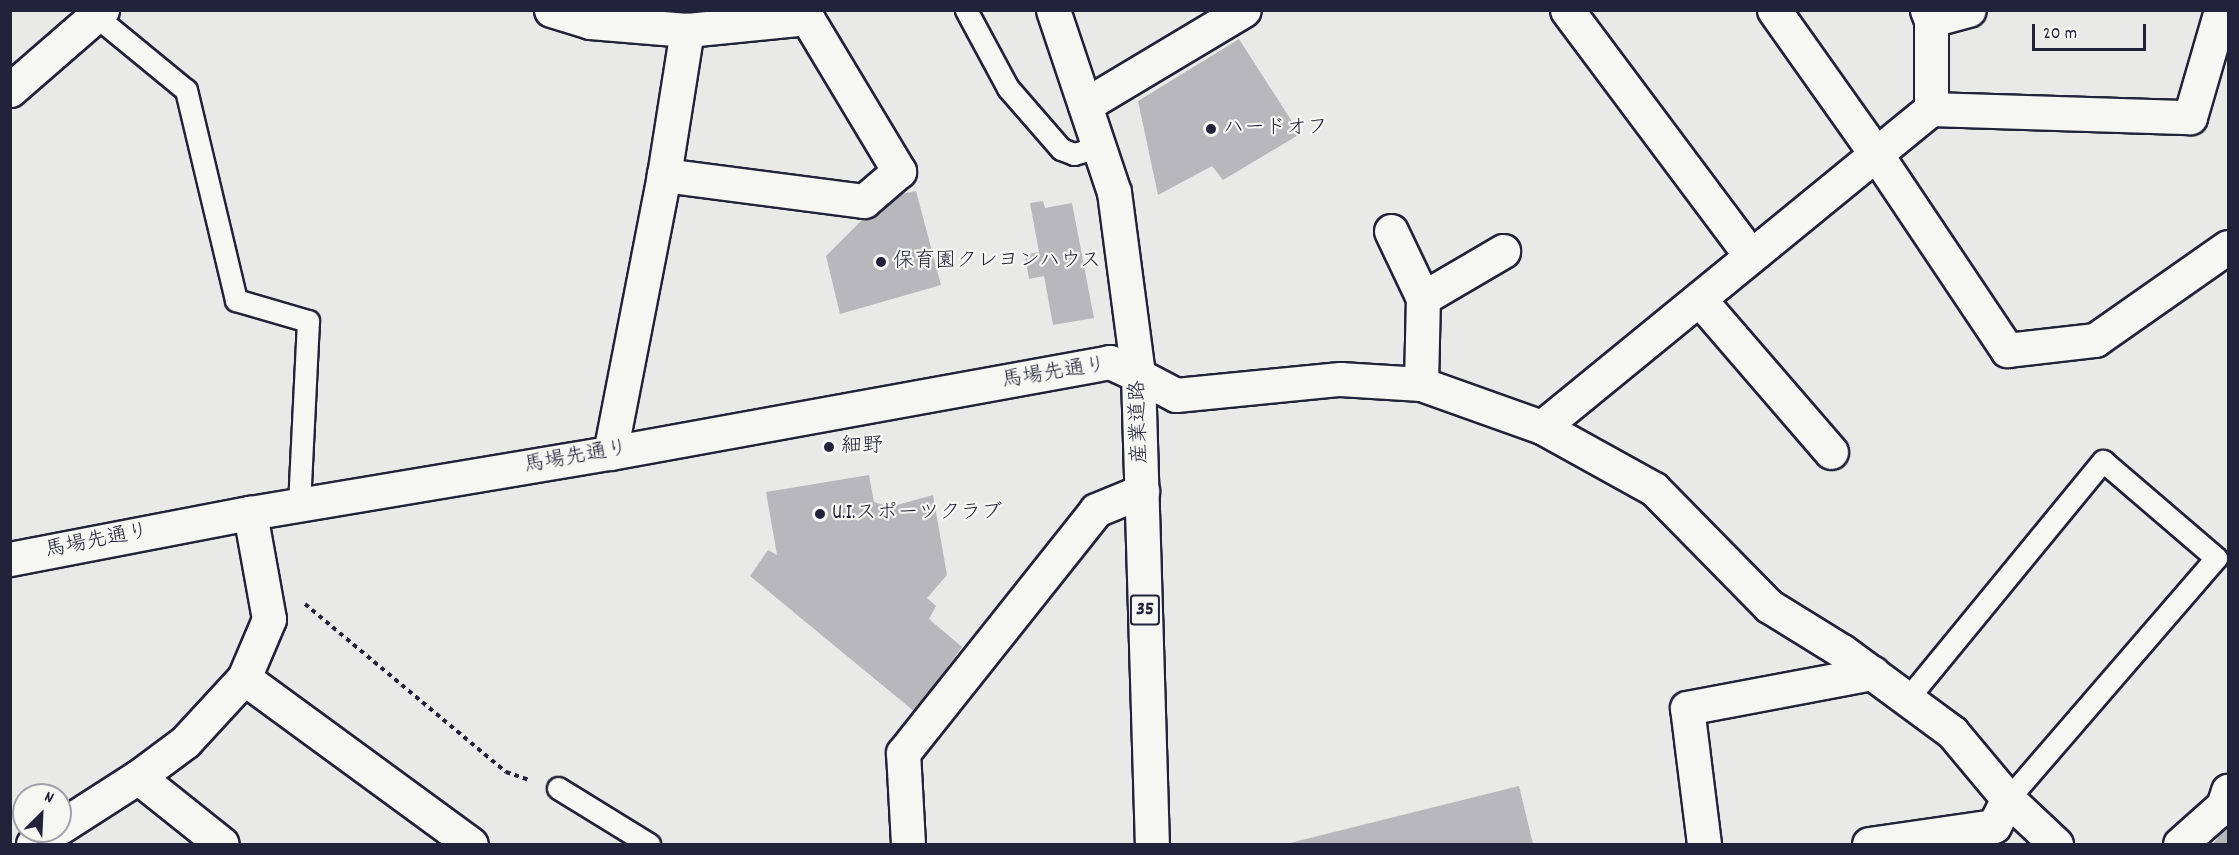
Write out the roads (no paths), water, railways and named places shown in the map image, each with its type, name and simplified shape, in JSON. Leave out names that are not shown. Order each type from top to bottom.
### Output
[{"type":"street","points":[[551,10],[687,30],[807,18],[899,171],[864,201],[664,175]]},
{"type":"street","name":"産業道路","points":[[1053,10],[1114,192],[1138,375],[1152,844]]},
{"type":"street","points":[[1085,105],[1244,10]]},
{"type":"street","points":[[1567,10],[1751,256]]},
{"type":"street","points":[[1774,10],[1876,154],[2007,350],[2095,340],[2229,247]]},
{"type":"street","points":[[1931,109],[1929,15],[1969,10]]},
{"type":"street","points":[[1542,427],[1931,109],[2190,117],[2221,10]]},
{"type":"street","points":[[10,90],[100,14]]},
{"type":"street","points":[[610,453],[664,175],[687,30]]},
{"type":"street","points":[[1391,231],[1423,298],[1421,384]]},
{"type":"street","points":[[1423,298],[1503,251]]},
{"type":"street","points":[[1699,299],[1831,452]]},
{"type":"street","name":"馬場先通り","points":[[10,559],[250,513],[610,453],[1110,362],[1176,395],[1340,378],[1421,384],[1542,427],[1654,489],[1769,606],[1873,673],[1952,732],[2008,799],[2056,844]]},
{"type":"street","points":[[908,844],[903,753],[1096,510],[1142,491]]},
{"type":"street","points":[[72,819],[138,777],[185,742],[244,678],[269,619],[250,513]]},
{"type":"street","points":[[1704,844],[1687,708],[1873,673]]},
{"type":"street","points":[[244,678],[471,844]]},
{"type":"street","points":[[138,777],[222,844]]},
{"type":"street","points":[[2180,844],[2223,806],[2229,791]]},
{"type":"street","points":[[1869,844],[1994,826],[2008,799]]},
{"type":"lane","points":[[966,10],[1008,88],[1061,149],[1074,154],[1099,147]]},
{"type":"lane","points":[[100,14],[186,90],[236,300],[308,321],[299,505]]},
{"type":"lane","points":[[1908,698],[2103,461],[2216,558],[2008,799]]},
{"type":"lane","points":[[558,788],[649,844]]},
{"type":"place","name":"ハードオフ","points":[[1211,129]]},
{"type":"place","name":"保育園クレヨンハウス","points":[[881,262]]},
{"type":"place","name":"細野","points":[[829,447]]},
{"type":"place","name":"U.I.スポーツクラブ","points":[[820,514]]}]
